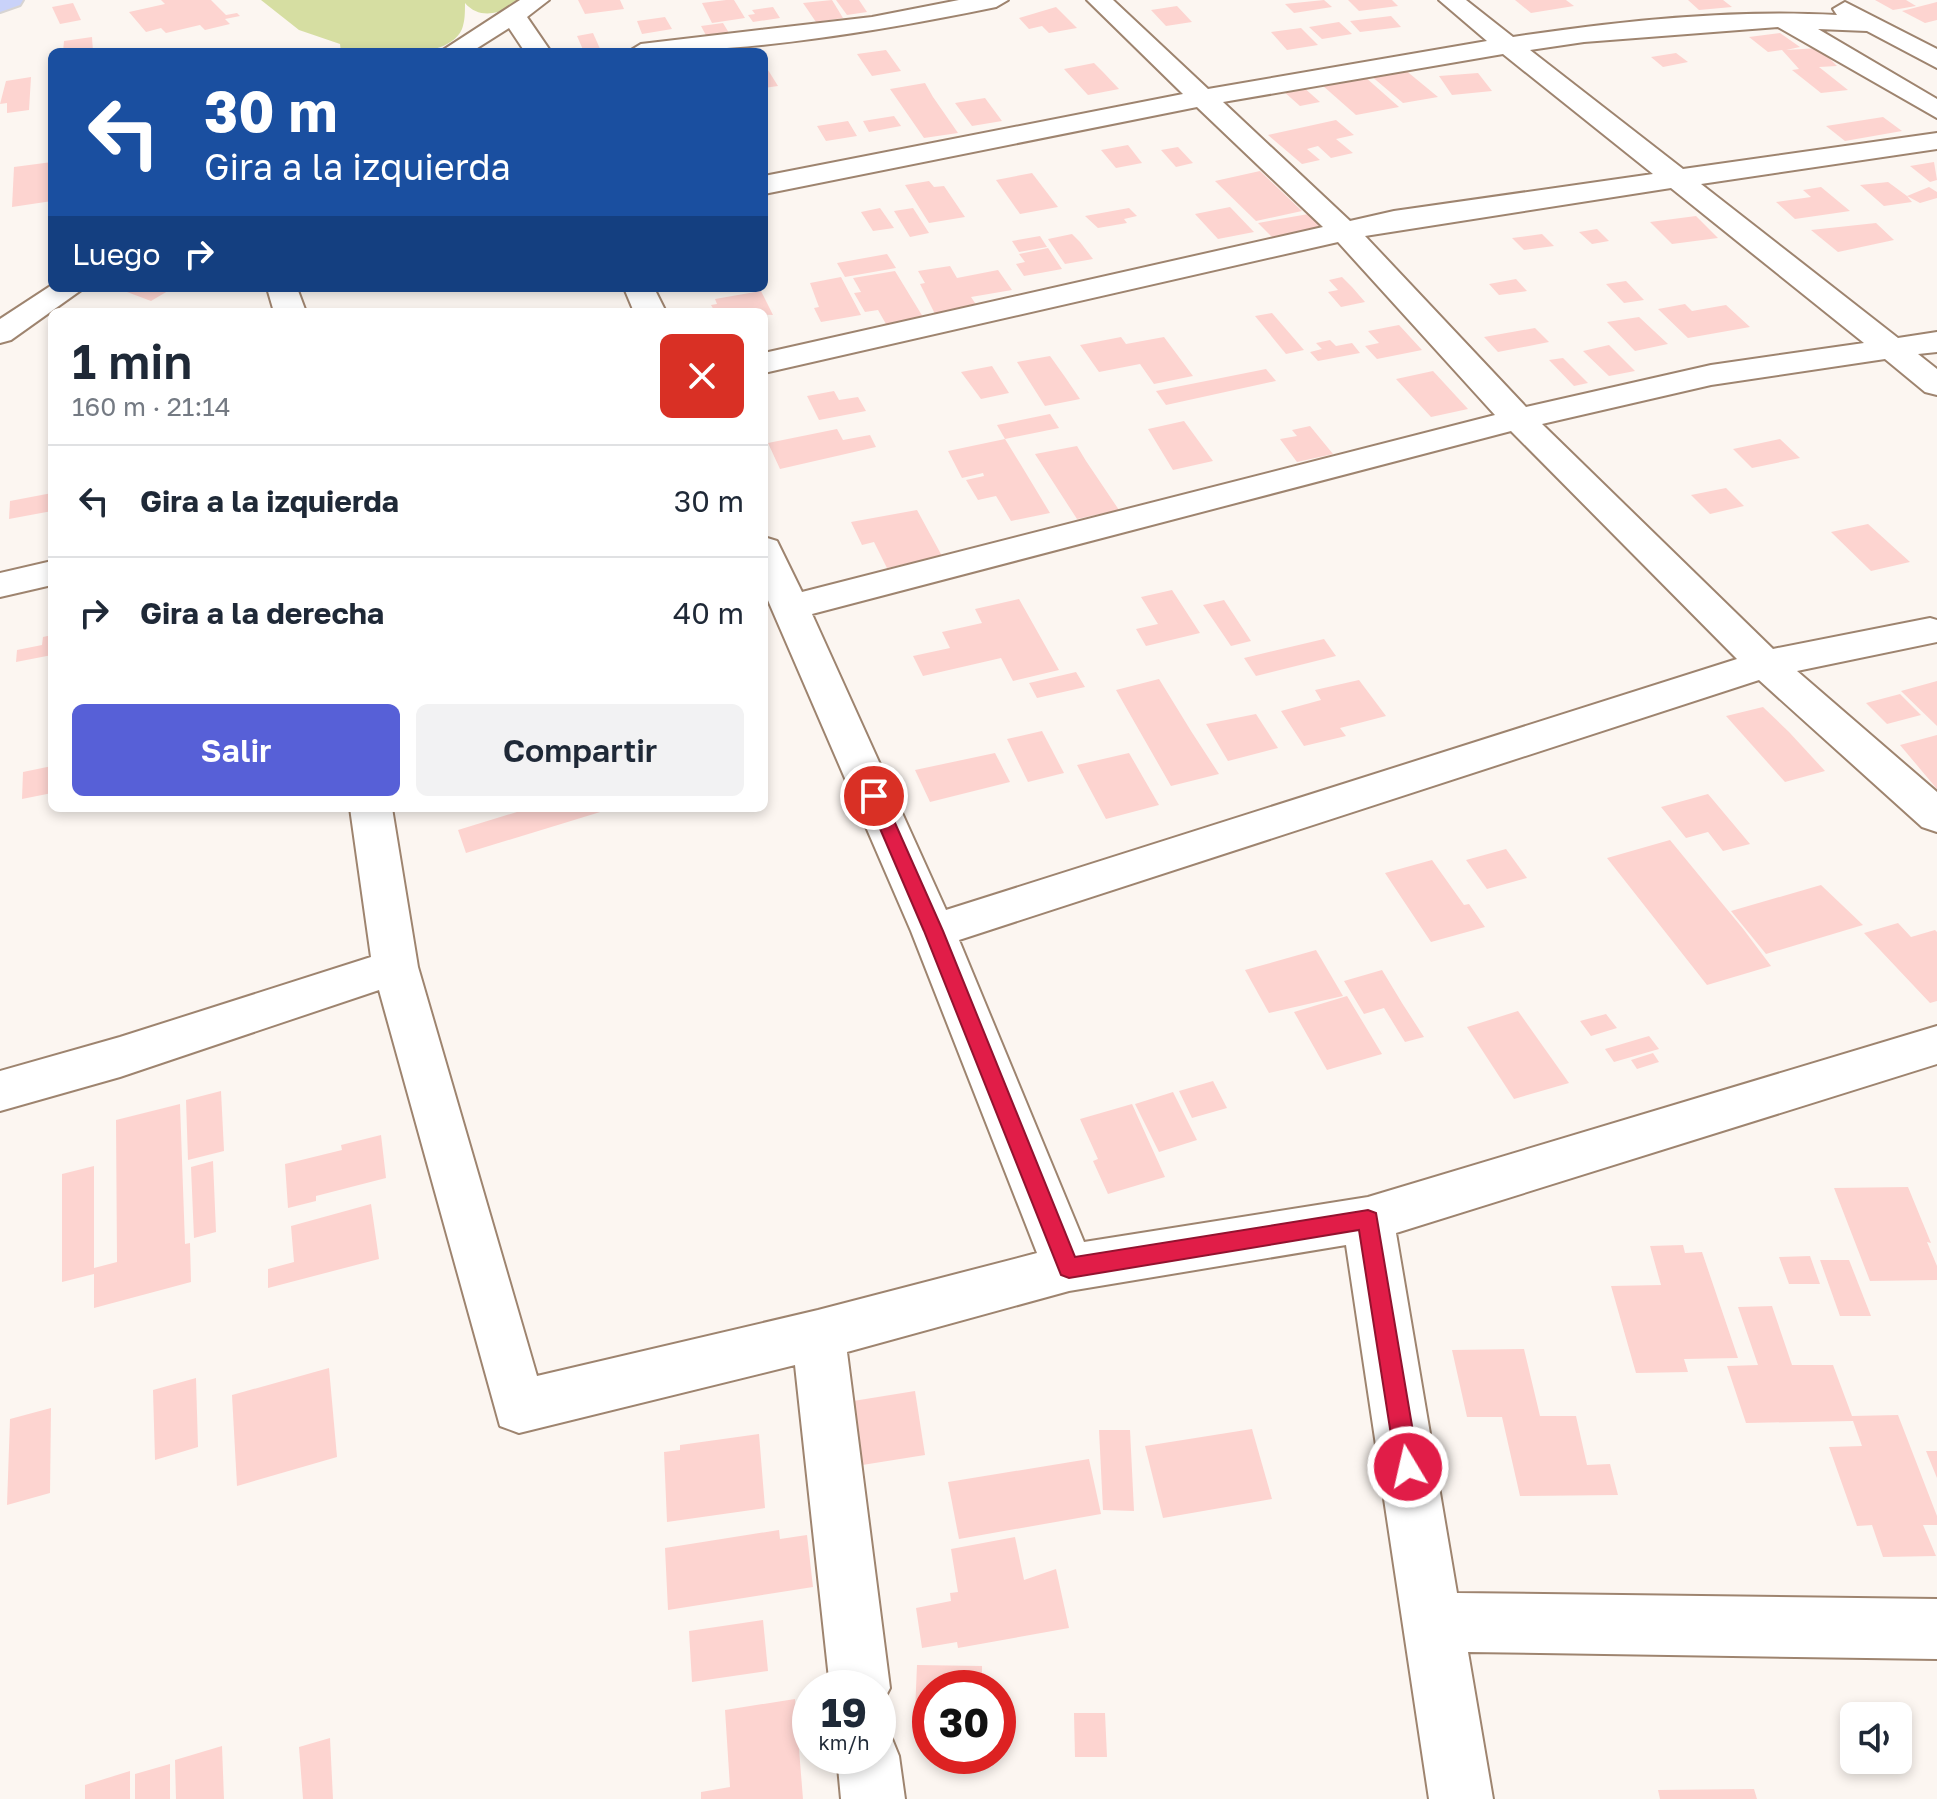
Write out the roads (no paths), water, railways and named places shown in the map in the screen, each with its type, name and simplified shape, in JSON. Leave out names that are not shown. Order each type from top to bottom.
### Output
[{"type":"main road","points":[[0,5],[9,0]]},
{"type":"street","points":[[459,48],[537,0]]},
{"type":"street","points":[[675,48],[872,25],[996,0]]},
{"type":"street","points":[[1099,0],[1206,97],[1346,233],[1518,419],[1765,664],[1937,816]]},
{"type":"street","points":[[1451,0],[1937,385]]},
{"type":"street","points":[[1751,0],[1937,110]]},
{"type":"street","points":[[1829,0],[1937,60]]},
{"type":"street","points":[[513,15],[535,48]]},
{"type":"street","points":[[768,184],[1206,97],[1584,34],[1783,19],[1869,24]]},
{"type":"street","points":[[768,362],[1394,220],[1937,141]]},
{"type":"street","points":[[0,333],[63,292]]},
{"type":"street","points":[[792,607],[1518,419],[1711,375],[1937,342]]},
{"type":"street","points":[[768,557],[933,931],[1069,1268]]},
{"type":"street","points":[[0,585],[48,574]]},
{"type":"street","points":[[933,931],[1765,664],[1930,631]]},
{"type":"street","points":[[372,812],[395,967],[519,1407],[818,1335],[1069,1268],[1368,1219],[1937,1045]]},
{"type":"street","points":[[0,1091],[120,1057],[395,967]]},
{"type":"street","points":[[1368,1219],[1461,1799]]},
{"type":"street","points":[[818,1335],[858,1670]]},
{"type":"street","points":[[1433,1622],[1937,1629]]},
{"type":"street","points":[[870,1774],[873,1799]]}]
